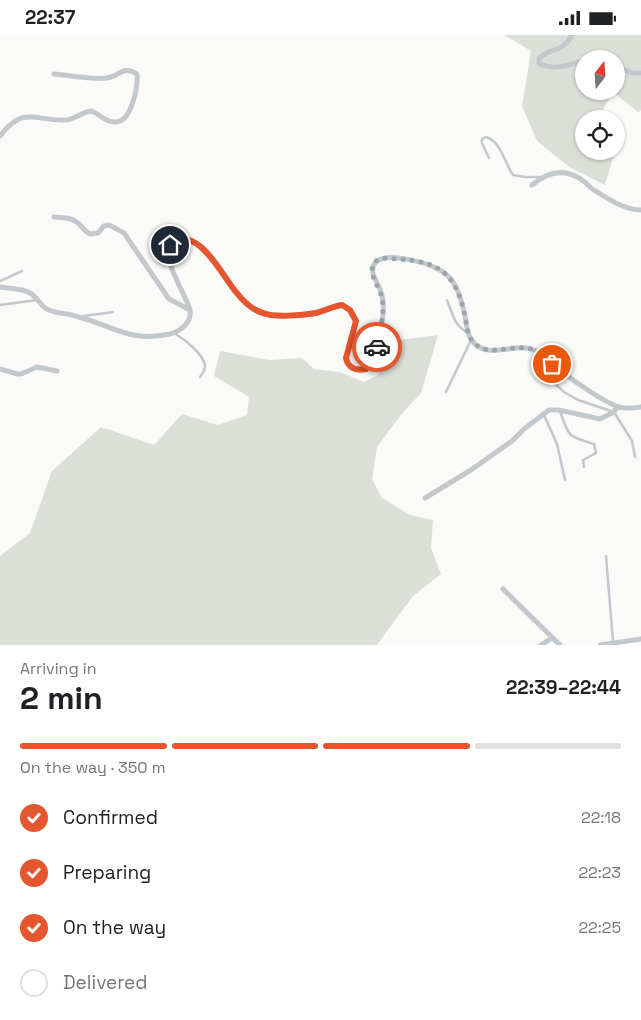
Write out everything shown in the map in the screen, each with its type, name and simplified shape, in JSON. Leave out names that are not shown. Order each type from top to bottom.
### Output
[{"type":"street","points":[[572,35],[565,46],[542,55],[539,63],[547,67],[575,63]]},
{"type":"street","points":[[0,136],[14,121],[23,117],[41,117],[64,121],[91,111],[104,119],[116,122],[122,121],[128,115],[138,81],[136,74],[133,72],[125,70],[104,79],[54,74]]},
{"type":"street","points":[[625,70],[632,73],[641,73]]},
{"type":"street","points":[[532,185],[541,177],[553,173],[566,172],[579,178],[594,190],[622,206],[632,210],[641,210]]},
{"type":"street","points":[[54,217],[70,218],[77,221],[90,234],[98,233],[104,226],[109,225],[124,233],[169,299],[190,310]]},
{"type":"street","points":[[0,287],[32,294],[47,310],[80,317],[111,329],[137,336],[173,333],[180,330],[188,322],[190,310],[174,276],[167,251],[175,240],[187,240],[197,244],[210,255],[244,301],[253,309],[264,314],[305,314],[342,305],[350,310],[356,321],[346,358],[350,366],[355,369],[366,369],[371,363],[377,345],[384,308],[380,290],[373,273],[373,266],[378,260],[384,258],[420,261],[446,273],[450,277],[459,293],[468,333],[478,347],[492,350],[522,347],[533,349],[544,355],[567,375],[617,407],[627,409],[641,407]]},
{"type":"street","points":[[0,369],[18,374],[37,367],[57,371]]},
{"type":"street","points":[[425,498],[471,470],[512,441],[543,413],[549,410],[559,410],[600,419],[614,413],[617,407]]},
{"type":"street","points":[[502,589],[560,645]]},
{"type":"street","points":[[541,645],[552,638]]},
{"type":"street","points":[[600,645],[641,639]]},
{"type":"lane","points":[[489,158],[482,143],[482,139],[486,137],[491,139],[501,152],[513,175],[541,177]]},
{"type":"lane","points":[[0,281],[22,271]]},
{"type":"lane","points":[[0,305],[37,300]]},
{"type":"lane","points":[[447,300],[456,325],[468,333]]},
{"type":"lane","points":[[80,317],[113,312]]},
{"type":"lane","points":[[173,333],[191,345],[204,362],[204,371],[200,377]]},
{"type":"lane","points":[[446,392],[471,339]]},
{"type":"lane","points":[[541,371],[564,392],[578,400],[614,413],[632,441],[635,457]]},
{"type":"lane","points":[[559,410],[566,430],[573,437],[594,443],[596,453],[584,458],[584,467]]},
{"type":"lane","points":[[543,413],[557,444],[565,480]]},
{"type":"lane","points":[[606,556],[612,644]]},
{"type":"shaded area","points":[[504,35],[641,35],[641,110],[638,112],[623,100],[625,100],[625,50],[575,50],[575,100],[608,100],[603,110],[575,110],[575,160],[612,160],[605,185],[569,167],[537,141],[522,106],[531,51]]},
{"type":"shaded area","points":[[438,335],[421,393],[400,416],[377,447],[372,479],[382,498],[410,515],[433,520],[431,548],[441,574],[413,596],[377,645],[0,645],[0,556],[30,533],[52,471],[101,427],[154,445],[182,414],[218,425],[247,415],[249,397],[214,376],[220,351],[269,360],[302,358],[314,369],[340,372],[364,382],[378,375],[400,340]]},
{"type":"way so far","points":[[377,347],[384,308],[380,290],[373,273],[373,266],[378,260],[384,258],[410,259],[430,265],[450,277],[459,293],[468,333],[478,347],[492,350],[522,347],[533,349],[544,355],[552,364]]},
{"type":"route","points":[[170,245],[175,240],[187,240],[197,244],[210,255],[244,301],[253,309],[264,314],[305,314],[342,305],[350,310],[356,321],[346,358],[352,368],[366,369],[371,363],[377,347]]}]
